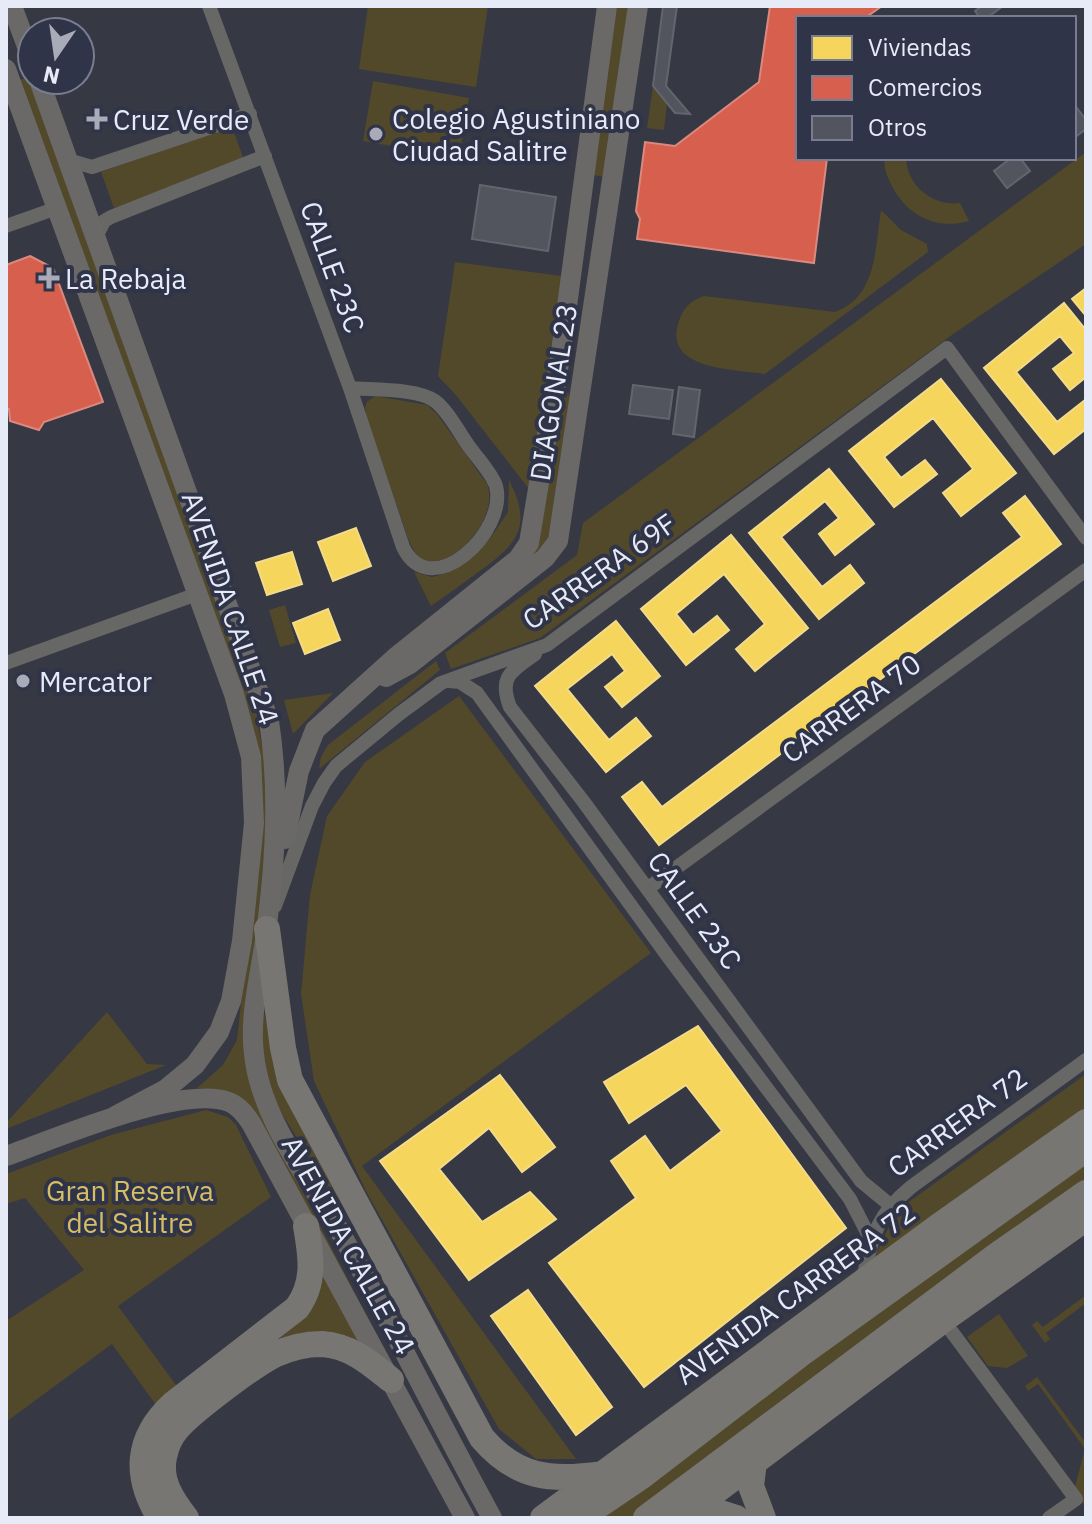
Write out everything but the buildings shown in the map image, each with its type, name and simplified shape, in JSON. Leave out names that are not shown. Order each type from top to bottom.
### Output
[{"type":"highway","points":[[267,929],[290,1080],[472,1422],[494,1452],[508,1464],[535,1475],[564,1478],[602,1474]]},
{"type":"highway","name":"AVENIDA CARRERA 72","points":[[543,1518],[1086,1122]]},
{"type":"highway","name":"AVENIDA CARRERA 72","points":[[580,1518],[642,1476],[802,1353],[1086,1149]]},
{"type":"highway","points":[[1012,1202],[1025,1166]]},
{"type":"highway","points":[[646,1518],[1086,1193]]},
{"type":"highway","points":[[681,1517],[943,1320],[1086,1218]]},
{"type":"highway","points":[[160,1518],[147,1493],[142,1474],[144,1449],[155,1423],[173,1404],[297,1308],[304,1299],[310,1278],[311,1253],[306,1226]]},
{"type":"highway","points":[[186,1518],[166,1488],[163,1475],[163,1460],[170,1439],[183,1423],[260,1363],[298,1347],[335,1346],[365,1358],[391,1380]]},
{"type":"highway","points":[[659,1433],[709,1425]]},
{"type":"highway","points":[[754,1462],[751,1486],[763,1518]]},
{"type":"highway","points":[[681,1517],[717,1512],[736,1518]]},
{"type":"main road","name":"DIAGONAL 23","points":[[267,929],[304,754],[315,730],[362,691],[397,656],[518,559],[529,543],[561,351],[607,6]]},
{"type":"main road","name":"DIAGONAL 23","points":[[362,691],[410,664],[552,553],[560,535],[638,6]]},
{"type":"main road","name":"AVENIDA CALLE 24","points":[[6,69],[238,708],[251,757],[252,849],[236,980],[223,1024],[199,1061],[166,1089],[115,1116]]},
{"type":"main road","name":"AVENIDA CALLE 24","points":[[45,96],[269,721],[276,820],[267,929],[253,1035],[257,1074],[280,1130],[380,1306],[492,1518]]},
{"type":"main road","points":[[561,351],[579,405]]},
{"type":"main road","name":"AVENIDA CALLE 24","points":[[115,1116],[204,1098],[232,1103],[251,1123],[465,1518]]},
{"type":"main road","points":[[9,1155],[115,1116]]},
{"type":"main road","points":[[342,1174],[380,1306]]},
{"type":"street","name":"CALLE 23C","points":[[209,6],[350,388],[403,547],[414,562],[426,568],[438,569],[456,561],[488,529],[498,497],[495,482],[449,416],[434,401],[419,394],[350,388]]},
{"type":"street","points":[[68,160],[92,167],[250,114]]},
{"type":"street","points":[[96,237],[104,221],[111,217],[265,156]]},
{"type":"street","points":[[6,226],[57,208]]},
{"type":"street","name":"CARRERA 69F","points":[[267,929],[312,806],[336,766],[432,687],[547,645],[947,348],[1086,538]]},
{"type":"street","name":"CARRERA 70","points":[[647,889],[1086,570]]},
{"type":"street","points":[[6,663],[197,594]]},
{"type":"street","name":"CALLE 23C","points":[[547,645],[509,673],[505,687],[510,707],[861,1181],[890,1205]]},
{"type":"street","name":"CALLE 23C","points":[[449,681],[460,682],[477,693],[669,958],[850,1199],[871,1240]]},
{"type":"street","name":"CARRERA 72","points":[[862,1285],[871,1240],[890,1205],[1086,1060]]},
{"type":"street","points":[[943,1320],[1076,1499],[1049,1518]]},
{"type":"green space","points":[[368,6],[488,6],[476,87],[359,69]]},
{"type":"green space","points":[[615,6],[630,6],[607,177],[592,175]]},
{"type":"green space","points":[[373,81],[469,98],[459,158],[363,141]]},
{"type":"green space","points":[[653,86],[667,103],[664,130],[647,128]]},
{"type":"green space","points":[[22,96],[35,96],[255,710],[264,757],[267,820],[250,1006],[292,1171],[364,1311],[233,1095],[197,1088],[223,1065],[237,1040],[246,957],[257,761]]},
{"type":"green space","points":[[231,124],[244,160],[114,208],[101,172]]},
{"type":"green space","points":[[1086,152],[1086,244],[956,332],[540,638],[451,669],[445,653],[577,555],[583,523]]},
{"type":"green space","points":[[885,160],[906,160],[917,186],[941,202],[960,203],[969,221],[946,224],[916,214],[900,198],[885,170]]},
{"type":"green space","points":[[881,210],[901,230],[927,244],[928,252],[765,374],[704,364],[690,358],[681,349],[677,337],[681,316],[688,305],[704,296],[835,312],[849,305],[859,295],[872,270]]},
{"type":"green space","points":[[455,262],[562,276],[529,489],[438,376]]},
{"type":"green space","points":[[562,375],[572,404],[550,535],[534,557],[528,554]]},
{"type":"green space","points":[[375,396],[427,405],[437,414],[487,484],[489,498],[479,528],[456,553],[443,560],[430,561],[419,557],[409,541],[367,420],[367,402]]},
{"type":"green space","points":[[509,480],[520,511],[517,534],[511,544],[491,563],[431,606],[414,572],[432,577],[447,573],[491,537],[508,512]]},
{"type":"green space","points":[[285,605],[296,643],[280,647],[269,610]]},
{"type":"green space","points":[[436,661],[440,670],[319,769],[328,745]]},
{"type":"green space","points":[[333,693],[293,734],[284,700]]},
{"type":"green space","points":[[459,696],[651,953],[362,1166],[576,1459],[536,1459],[499,1429],[366,1191],[314,1081],[301,994],[310,895],[327,816],[365,762]]},
{"type":"green space","points":[[264,1011],[273,1061],[332,1178],[343,1214],[272,1097],[260,1038]]},
{"type":"green space","points":[[107,1012],[147,1064],[166,1065],[6,1129],[6,1123]]},
{"type":"green space","points":[[1086,1074],[1086,1113],[872,1263],[893,1218],[906,1204]]},
{"type":"green space","name":"Gran Reserva del Salitre","points":[[206,1110],[228,1117],[236,1125],[271,1197],[118,1306],[176,1385],[156,1405],[112,1344],[6,1422],[6,1321],[84,1270],[25,1198],[6,1204],[6,1174],[111,1135]]},
{"type":"green space","points":[[1086,1158],[1086,1185],[671,1492],[633,1518],[605,1518],[624,1497]]},
{"type":"green space","points":[[324,1274],[367,1349],[301,1334],[280,1338],[315,1303]]},
{"type":"green space","points":[[1086,1295],[1086,1303],[1046,1333],[1050,1339],[1045,1343],[1032,1325],[1037,1321],[1043,1327]]},
{"type":"green space","points":[[999,1314],[1028,1356],[1007,1368],[988,1366],[967,1337]]},
{"type":"green space","points":[[1037,1377],[1086,1443],[1086,1508],[1074,1490],[1085,1449],[1038,1384],[1028,1391],[1025,1386]]},
{"type":"place","name":"Cruz Verde","points":[[97,119]]},
{"type":"place","name":"Colegio Agustiniano Ciudad Salitre","points":[[376,134]]},
{"type":"place","name":"La Rebaja","points":[[49,278]]},
{"type":"place","name":"Mercator","points":[[23,681]]}]
